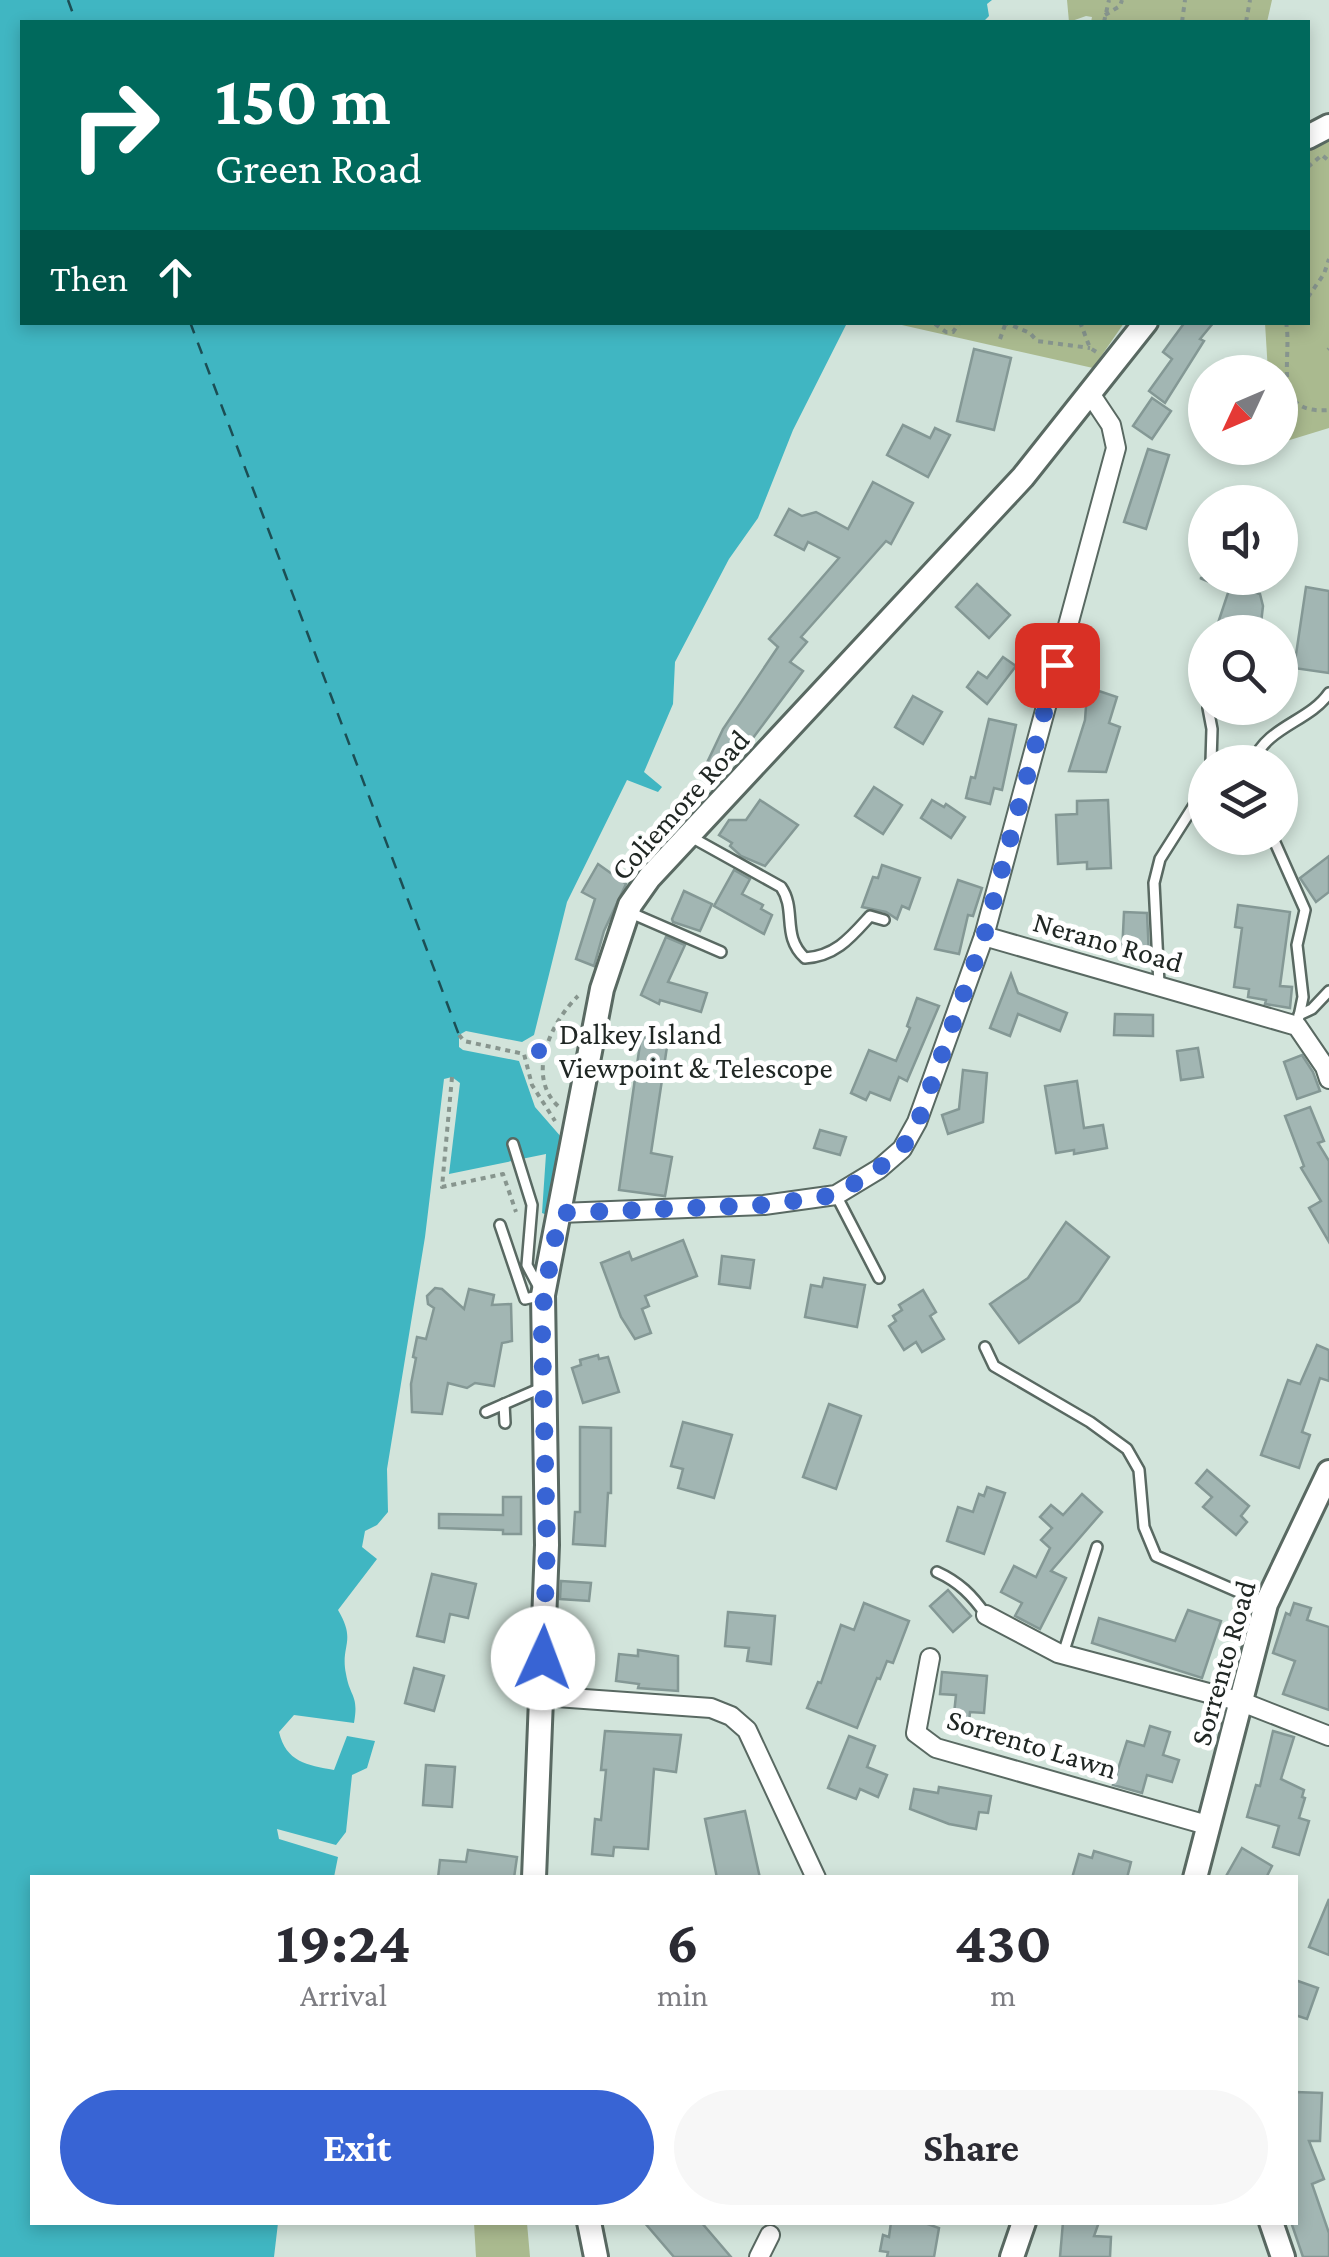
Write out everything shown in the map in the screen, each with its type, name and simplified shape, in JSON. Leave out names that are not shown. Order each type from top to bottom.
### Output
[{"type":"street","name":"Coliemore Road","points":[[534,1875],[547,1545],[544,1295],[602,989],[628,912],[650,878],[688,836],[1024,477],[1144,325]]},
{"type":"street","name":"Nerano Road","points":[[1091,395],[1111,425],[1116,448],[984,936],[1298,1021]]},
{"type":"street","points":[[560,1213],[764,1205],[836,1195],[879,1168],[902,1149],[918,1122],[984,936]]},
{"type":"street","points":[[1298,1021],[1329,1079]]},
{"type":"street","name":"Sorrento Road","points":[[1196,1875],[1266,1604],[1329,1472]]},
{"type":"street","points":[[986,1615],[1062,1655],[1242,1702],[1329,1736]]},
{"type":"street","name":"Sorrento Lawn","points":[[930,1658],[916,1734],[936,1748],[1208,1825]]},
{"type":"street","points":[[542,1696],[711,1708],[730,1716],[747,1730],[815,1875]]},
{"type":"street","points":[[590,2225],[596,2257]]},
{"type":"street","points":[[1012,2257],[1023,2225]]},
{"type":"street","points":[[1272,2225],[1283,2257]]},
{"type":"street","points":[[760,2257],[770,2235]]},
{"type":"lane","points":[[1263,745],[1293,720],[1320,707],[1329,693]]},
{"type":"lane","points":[[1159,984],[1154,883],[1160,860],[1188,815]]},
{"type":"lane","points":[[688,836],[781,887],[787,896],[794,948],[805,958],[821,957],[848,941],[870,916],[884,920]]},
{"type":"lane","points":[[1281,855],[1305,910],[1297,946],[1303,997],[1298,1021]]},
{"type":"lane","points":[[628,912],[721,952]]},
{"type":"lane","points":[[1298,1021],[1329,991]]},
{"type":"lane","points":[[500,1225],[525,1299],[544,1295],[527,1266],[532,1204],[513,1144]]},
{"type":"lane","points":[[836,1195],[879,1278]]},
{"type":"lane","points":[[986,1346],[994,1366],[1090,1422],[1127,1449],[1139,1470],[1144,1527],[1156,1556],[1266,1604]]},
{"type":"lane","points":[[486,1412],[544,1387]]},
{"type":"lane","points":[[504,1404],[504,1423]]},
{"type":"lane","points":[[1062,1655],[1098,1547]]},
{"type":"lane","points":[[936,1572],[954,1579],[972,1594],[986,1615]]},
{"type":"path","points":[[1104,19],[1108,0]]},
{"type":"path","points":[[1104,19],[1122,0]]},
{"type":"path","points":[[1310,165],[1322,155],[1329,161]]},
{"type":"path","points":[[1310,294],[1329,259]]},
{"type":"path","points":[[937,325],[953,332],[958,325]]},
{"type":"path","points":[[1000,339],[1004,325]]},
{"type":"path","points":[[1010,325],[1030,333],[1037,341],[1090,348],[1116,363]]},
{"type":"path","points":[[1081,325],[1090,348]]},
{"type":"path","points":[[1286,325],[1289,391],[1297,406],[1310,411],[1329,410]]},
{"type":"path","points":[[459,1035],[464,1041],[524,1054],[532,1085],[568,1136],[577,1129],[550,1099],[543,1074],[547,1040],[576,998],[602,989]]},
{"type":"path","points":[[452,1077],[442,1187],[503,1174],[518,1220]]},
{"type":"green space","points":[[1067,0],[1272,0],[1267,20],[1091,20],[1086,16],[1069,20]]},
{"type":"green space","points":[[1329,134],[1329,428],[1298,437],[1298,355],[1267,355],[1265,325],[1310,325],[1310,144]]},
{"type":"green space","points":[[902,325],[1123,325],[1093,368]]},
{"type":"green space","points":[[474,2225],[527,2225],[530,2257],[476,2257]]},
{"type":"water","points":[[0,0],[992,0],[987,4],[989,16],[985,20],[20,20],[20,325],[846,325],[793,430],[758,518],[729,559],[675,662],[673,704],[644,772],[662,787],[658,792],[627,780],[567,902],[534,1035],[522,1042],[466,1031],[459,1035],[459,1047],[463,1050],[519,1061],[535,1107],[562,1138],[547,1215],[542,1213],[546,1154],[449,1174],[460,1083],[452,1077],[444,1079],[425,1237],[387,1469],[388,1512],[377,1525],[365,1531],[362,1547],[377,1559],[338,1610],[346,1629],[345,1664],[355,1701],[354,1723],[294,1715],[279,1732],[292,1756],[334,1770],[347,1736],[375,1741],[367,1768],[352,1775],[346,1832],[336,1845],[277,1829],[279,1839],[338,1857],[334,1875],[30,1875],[30,2225],[278,2225],[274,2257],[0,2257]]},
{"type":"building","points":[[1183,325],[1212,325],[1200,339],[1204,341],[1195,355],[1188,355],[1188,366],[1165,403],[1149,391],[1172,359],[1163,352]]},
{"type":"building","points":[[974,349],[1011,358],[994,430],[957,421]]},
{"type":"building","points":[[1152,398],[1171,411],[1152,439],[1133,426]]},
{"type":"building","points":[[903,425],[930,438],[935,428],[950,435],[928,477],[887,455]]},
{"type":"building","points":[[1148,449],[1169,455],[1146,529],[1124,522]]},
{"type":"building","points":[[873,482],[913,503],[891,544],[886,541],[801,637],[807,642],[790,662],[803,671],[747,746],[743,743],[730,769],[722,778],[704,769],[723,729],[778,647],[769,639],[839,558],[808,542],[804,550],[775,535],[789,509],[802,516],[816,512],[848,529]]},
{"type":"building","points":[[977,584],[1010,615],[989,638],[956,607]]},
{"type":"building","points":[[1306,587],[1329,591],[1329,673],[1298,669]]},
{"type":"building","points":[[1227,595],[1260,595],[1262,615],[1221,615]]},
{"type":"building","points":[[1003,657],[1016,666],[987,704],[967,687],[978,672],[987,678]]},
{"type":"building","points":[[1087,687],[1117,697],[1109,723],[1120,727],[1106,772],[1069,771],[1085,720],[1086,706],[1082,705]]},
{"type":"building","points":[[913,696],[942,712],[923,744],[895,727]]},
{"type":"building","points":[[989,719],[1016,725],[1002,790],[994,788],[990,804],[966,798],[971,777],[975,778]]},
{"type":"building","points":[[874,787],[902,805],[883,834],[855,816]]},
{"type":"building","points":[[760,800],[798,825],[765,866],[741,856],[730,846],[732,843],[719,835],[729,820],[746,820]]},
{"type":"building","points":[[932,800],[965,817],[951,838],[921,818]]},
{"type":"building","points":[[1108,800],[1111,868],[1087,869],[1087,862],[1058,864],[1056,815],[1077,814],[1077,801]]},
{"type":"building","points":[[1329,856],[1329,892],[1316,902],[1300,878]]},
{"type":"building","points":[[598,864],[626,884],[604,931],[594,966],[576,959],[595,899],[582,892]]},
{"type":"building","points":[[882,865],[920,878],[909,909],[902,906],[897,919],[886,912],[862,907]]},
{"type":"building","points":[[734,870],[750,879],[742,894],[763,905],[761,909],[772,915],[764,934],[714,906]]},
{"type":"building","points":[[958,880],[982,888],[973,916],[968,915],[959,954],[935,949]]},
{"type":"building","points":[[684,891],[712,904],[700,931],[673,922]]},
{"type":"building","points":[[1238,905],[1290,912],[1280,986],[1292,987],[1290,1008],[1265,1004],[1266,1000],[1248,997],[1249,989],[1234,987],[1242,928],[1235,927]]},
{"type":"building","points":[[1124,912],[1147,913],[1149,955],[1122,953]]},
{"type":"building","points":[[666,937],[685,945],[668,982],[707,993],[701,1012],[660,1000],[659,1004],[641,995]]},
{"type":"building","points":[[1011,974],[1018,993],[1067,1013],[1060,1031],[1018,1014],[1010,1036],[990,1028]]},
{"type":"building","points":[[917,998],[939,1006],[907,1081],[899,1077],[890,1100],[870,1092],[866,1100],[851,1093],[869,1050],[896,1061]]},
{"type":"building","points":[[1115,1014],[1153,1015],[1153,1036],[1114,1035]]},
{"type":"building","points":[[641,1037],[668,1040],[651,1153],[672,1157],[665,1196],[619,1190]]},
{"type":"building","points":[[1198,1048],[1203,1077],[1181,1080],[1177,1051]]},
{"type":"building","points":[[1302,1055],[1320,1091],[1297,1099],[1284,1062]]},
{"type":"building","points":[[963,1070],[987,1073],[983,1122],[948,1134],[942,1115],[959,1109]]},
{"type":"building","points":[[1077,1081],[1084,1128],[1103,1125],[1107,1148],[1056,1153],[1045,1086]]},
{"type":"building","points":[[1310,1107],[1324,1141],[1318,1143],[1329,1161],[1329,1242],[1309,1208],[1321,1201],[1301,1168],[1304,1166],[1285,1116]]},
{"type":"building","points":[[820,1130],[846,1137],[840,1155],[814,1148]]},
{"type":"building","points":[[1066,1222],[1109,1257],[1079,1301],[1019,1343],[990,1304],[1028,1278]]},
{"type":"building","points":[[683,1240],[697,1276],[645,1296],[649,1306],[642,1309],[651,1333],[635,1339],[621,1317],[601,1263],[629,1252],[632,1260]]},
{"type":"building","points":[[722,1256],[754,1260],[750,1288],[719,1284]]},
{"type":"building","points":[[824,1278],[865,1285],[857,1327],[805,1317],[811,1285],[822,1287]]},
{"type":"building","points":[[435,1288],[442,1289],[464,1309],[469,1289],[494,1295],[492,1305],[511,1304],[512,1341],[502,1343],[494,1386],[475,1383],[467,1388],[448,1383],[442,1414],[412,1412],[411,1384],[416,1358],[413,1357],[417,1337],[426,1339],[434,1308],[428,1304],[427,1296]]},
{"type":"building","points":[[923,1290],[936,1312],[930,1316],[944,1339],[922,1352],[916,1342],[904,1350],[889,1326],[896,1321],[893,1316],[902,1310],[899,1305]]},
{"type":"building","points":[[1317,1345],[1329,1350],[1329,1381],[1320,1378],[1302,1432],[1310,1435],[1299,1468],[1261,1455],[1288,1380],[1300,1384]]},
{"type":"building","points":[[598,1355],[599,1359],[608,1357],[619,1392],[583,1403],[572,1368],[581,1365],[580,1360]]},
{"type":"building","points":[[829,1404],[861,1416],[836,1489],[803,1477]]},
{"type":"building","points":[[683,1422],[732,1435],[714,1498],[678,1488],[683,1469],[671,1466]]},
{"type":"building","points":[[580,1427],[611,1428],[611,1493],[605,1546],[573,1544],[575,1512],[580,1512]]},
{"type":"building","points":[[1207,1470],[1249,1506],[1241,1516],[1247,1522],[1236,1535],[1203,1507],[1212,1497],[1196,1483]]},
{"type":"building","points":[[987,1487],[1005,1493],[984,1554],[947,1541],[958,1507],[973,1512],[979,1494],[984,1496]]},
{"type":"building","points":[[1082,1494],[1102,1512],[1051,1571],[1066,1578],[1040,1629],[1015,1616],[1022,1603],[1001,1592],[1014,1566],[1036,1577],[1050,1548],[1041,1540],[1052,1528],[1040,1517],[1051,1505],[1063,1515]]},
{"type":"building","points":[[503,1497],[521,1497],[521,1534],[439,1528],[439,1514],[503,1515]]},
{"type":"building","points":[[432,1574],[476,1584],[468,1618],[450,1614],[444,1642],[417,1636]]},
{"type":"building","points":[[561,1581],[591,1583],[589,1601],[560,1599]]},
{"type":"building","points":[[948,1590],[971,1616],[953,1632],[930,1606]]},
{"type":"building","points":[[864,1603],[909,1621],[893,1663],[887,1661],[880,1679],[877,1678],[857,1728],[807,1708],[818,1682],[821,1683],[841,1625],[854,1630]]},
{"type":"building","points":[[1294,1603],[1311,1608],[1307,1620],[1329,1627],[1329,1710],[1283,1694],[1295,1661],[1273,1653],[1286,1613],[1290,1615]]},
{"type":"building","points":[[1188,1610],[1221,1621],[1202,1678],[1092,1643],[1099,1618],[1175,1641]]},
{"type":"building","points":[[728,1612],[775,1616],[771,1664],[747,1661],[749,1648],[725,1646]]},
{"type":"building","points":[[638,1650],[678,1656],[678,1691],[638,1688],[639,1684],[616,1681],[619,1654],[638,1656]]},
{"type":"building","points":[[414,1668],[444,1676],[434,1711],[405,1703]]},
{"type":"building","points":[[942,1672],[987,1676],[984,1713],[970,1712],[968,1735],[952,1733],[956,1695],[940,1694]]},
{"type":"building","points":[[1150,1726],[1170,1732],[1163,1755],[1179,1760],[1172,1782],[1147,1775],[1142,1793],[1113,1785],[1127,1741],[1144,1746]]},
{"type":"building","points":[[605,1731],[681,1735],[676,1772],[654,1769],[648,1849],[614,1847],[613,1856],[592,1854],[595,1819],[601,1820]]},
{"type":"building","points":[[1273,1731],[1294,1737],[1281,1779],[1304,1790],[1299,1818],[1309,1821],[1299,1855],[1273,1847],[1279,1826],[1247,1817],[1256,1785],[1260,1786]]},
{"type":"building","points":[[849,1736],[875,1746],[867,1767],[887,1775],[878,1797],[860,1789],[856,1799],[828,1788]]},
{"type":"building","points":[[426,1765],[455,1767],[452,1807],[423,1805]]},
{"type":"building","points":[[939,1787],[991,1796],[988,1813],[979,1812],[976,1829],[949,1824],[910,1809],[914,1789],[938,1793]]},
{"type":"building","points":[[745,1811],[759,1875],[716,1875],[705,1819]]},
{"type":"building","points":[[1242,1848],[1272,1866],[1268,1875],[1227,1875]]},
{"type":"building","points":[[468,1850],[517,1857],[514,1875],[438,1875],[440,1860],[466,1862]]},
{"type":"building","points":[[1094,1851],[1131,1862],[1128,1875],[1073,1875],[1079,1854],[1092,1858]]},
{"type":"building","points":[[1329,1899],[1329,1955],[1309,1947]]},
{"type":"building","points":[[1298,1981],[1318,1988],[1307,2019],[1298,2016]]},
{"type":"building","points":[[1298,2092],[1322,2093],[1320,2141],[1309,2141],[1324,2179],[1312,2184],[1329,2233],[1329,2257],[1303,2257],[1292,2225],[1298,2225]]},
{"type":"building","points":[[647,2225],[704,2225],[731,2257],[674,2257]]},
{"type":"building","points":[[891,2225],[939,2228],[934,2257],[887,2257],[888,2252],[880,2251],[883,2235],[889,2237]]},
{"type":"building","points":[[1063,2225],[1098,2225],[1094,2236],[1111,2237],[1110,2257],[1060,2257]]},
{"type":"ferry route","points":[[68,0],[75,20]]},
{"type":"ferry route","points":[[191,325],[459,1035]]},
{"type":"place","name":"Dalkey Island Viewpoint & Telescope","points":[[539,1051]]},
{"type":"route","points":[[543,1658],[547,1545],[542,1333],[544,1295],[560,1213],[764,1205],[836,1195],[902,1149],[918,1122],[984,936],[1057,665]]}]
